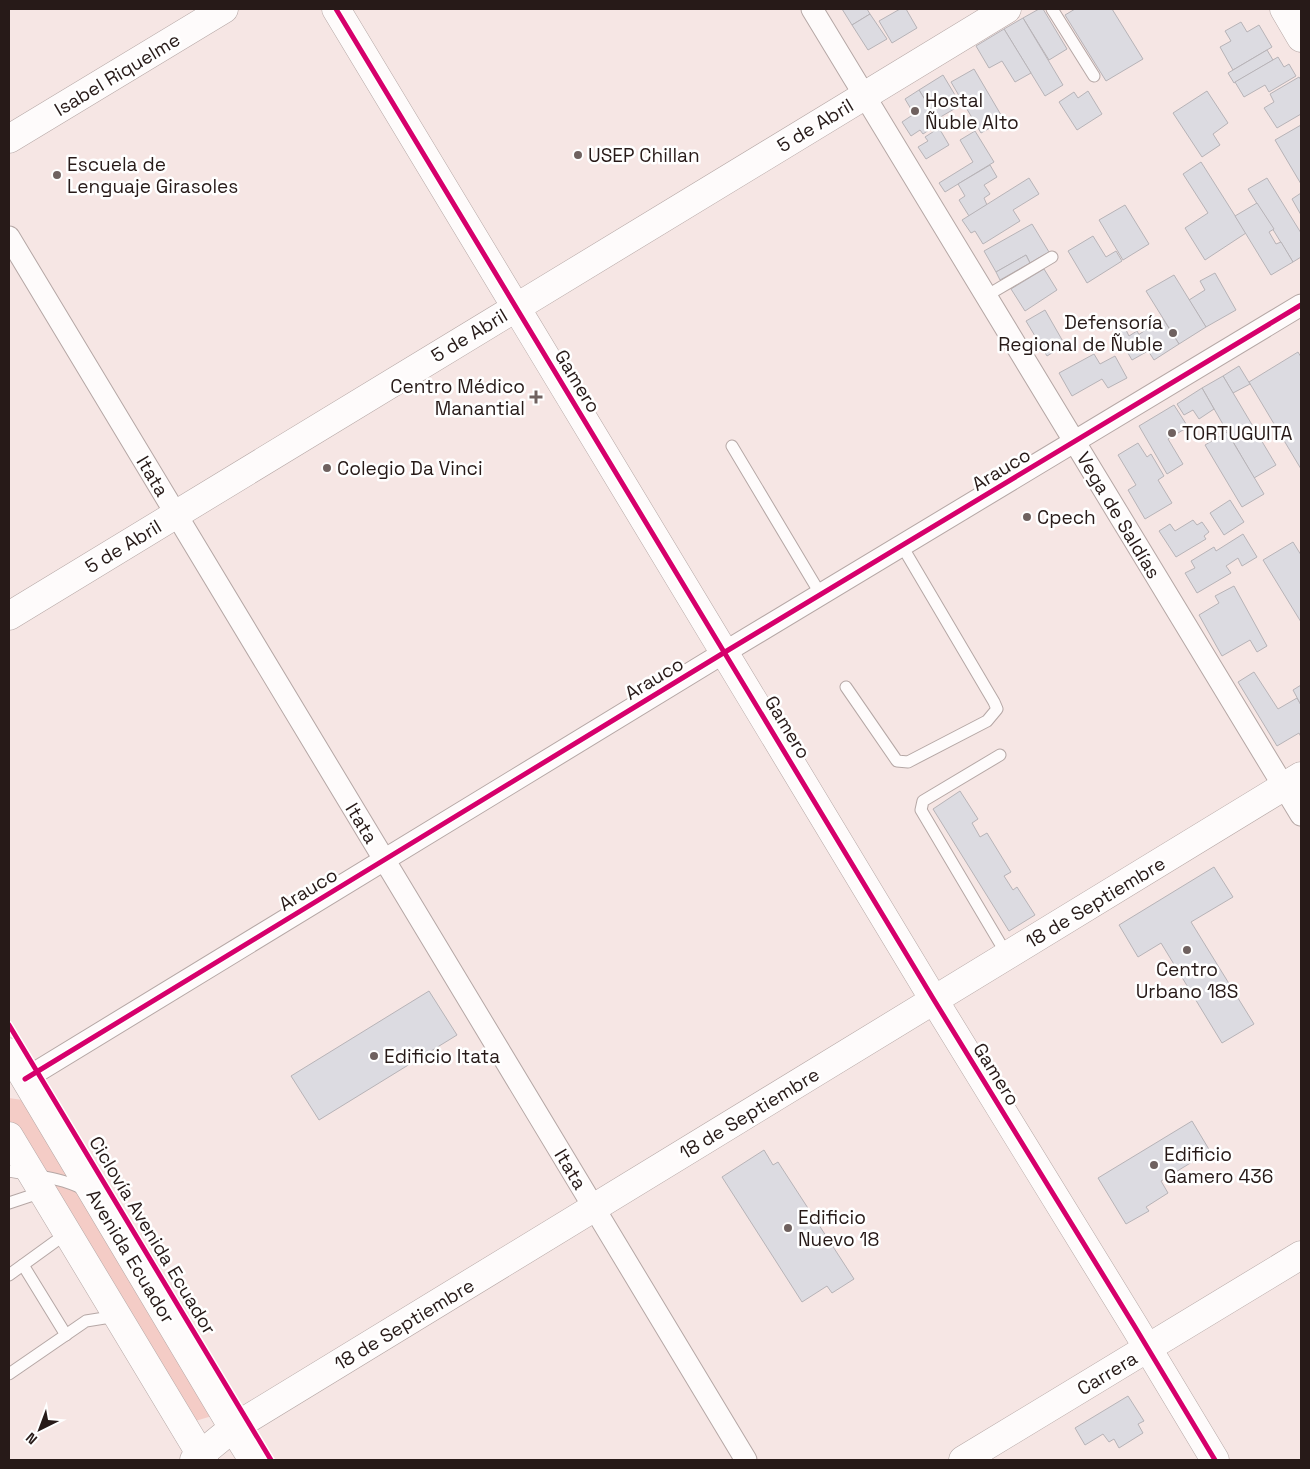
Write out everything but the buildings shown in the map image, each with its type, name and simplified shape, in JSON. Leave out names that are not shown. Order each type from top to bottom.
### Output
[{"type":"street","name":"Isabel Riquelme","points":[[9,139],[224,9]]},
{"type":"street","name":"Gamero","points":[[336,9],[934,1000],[1215,1460]]},
{"type":"street","name":"Vega de Saldías","points":[[812,9],[1074,442],[1293,782],[1301,815]]},
{"type":"street","name":"5 de Abril","points":[[9,616],[1007,9]]},
{"type":"street","points":[[1284,9],[1301,38]]},
{"type":"street","name":"Itata","points":[[9,237],[746,1460]]},
{"type":"street","name":"Arauco","points":[[17,1081],[1301,305]]},
{"type":"street","name":"18 de Septiembre","points":[[200,1458],[233,1428],[1293,782]]},
{"type":"street","name":"Avenida Ecuador","points":[[9,1052],[17,1081],[97,1198],[253,1460]]},
{"type":"street","points":[[9,1136],[28,1180],[67,1233],[200,1458]]},
{"type":"street","name":"Carrera","points":[[964,1460],[1301,1255]]},
{"type":"lane","points":[[1052,9],[1094,76]]},
{"type":"lane","points":[[986,296],[1052,257]]},
{"type":"lane","points":[[732,446],[821,594]]},
{"type":"lane","points":[[846,687],[897,761],[908,762],[987,722],[997,709],[902,546]]},
{"type":"lane","points":[[1000,756],[923,801],[921,810],[1007,955]]},
{"type":"lane","points":[[9,1203],[28,1180],[54,1178],[70,1182],[97,1198]]},
{"type":"lane","points":[[9,1275],[67,1233]]},
{"type":"lane","points":[[22,1265],[66,1335]]},
{"type":"lane","points":[[9,1374],[86,1321],[117,1316]]},
{"type":"shaded area","points":[[9,1098],[22,1100],[212,1416],[192,1422],[9,1124]]},
{"type":"cycle path","points":[[336,9],[934,1000],[1215,1460]]},
{"type":"cycle path","points":[[25,1079],[725,652],[1301,305]]},
{"type":"cycle path","name":"Ciclovía Avenida Ecuador","points":[[9,1025],[271,1460]]},
{"type":"place","name":"Hostal Ñuble Alto","points":[[915,111]]},
{"type":"place","name":"USEP Chillan","points":[[578,155]]},
{"type":"place","name":"Escuela de Lenguaje Girasoles","points":[[57,175]]},
{"type":"place","name":"Defensoría Regional de Ñuble","points":[[1173,333]]},
{"type":"place","name":"Centro Médico Manantial","points":[[536,397]]},
{"type":"place","name":"TORTUGUITA","points":[[1172,433]]},
{"type":"place","name":"Colegio Da Vinci","points":[[327,468]]},
{"type":"place","name":"Cpech","points":[[1027,517]]},
{"type":"place","name":"Centro Urbano 18S","points":[[1187,950]]},
{"type":"place","name":"Edificio Itata","points":[[374,1056]]},
{"type":"place","name":"Edificio Gamero 436","points":[[1154,1165]]},
{"type":"place","name":"Edificio Nuevo 18","points":[[788,1228]]}]
